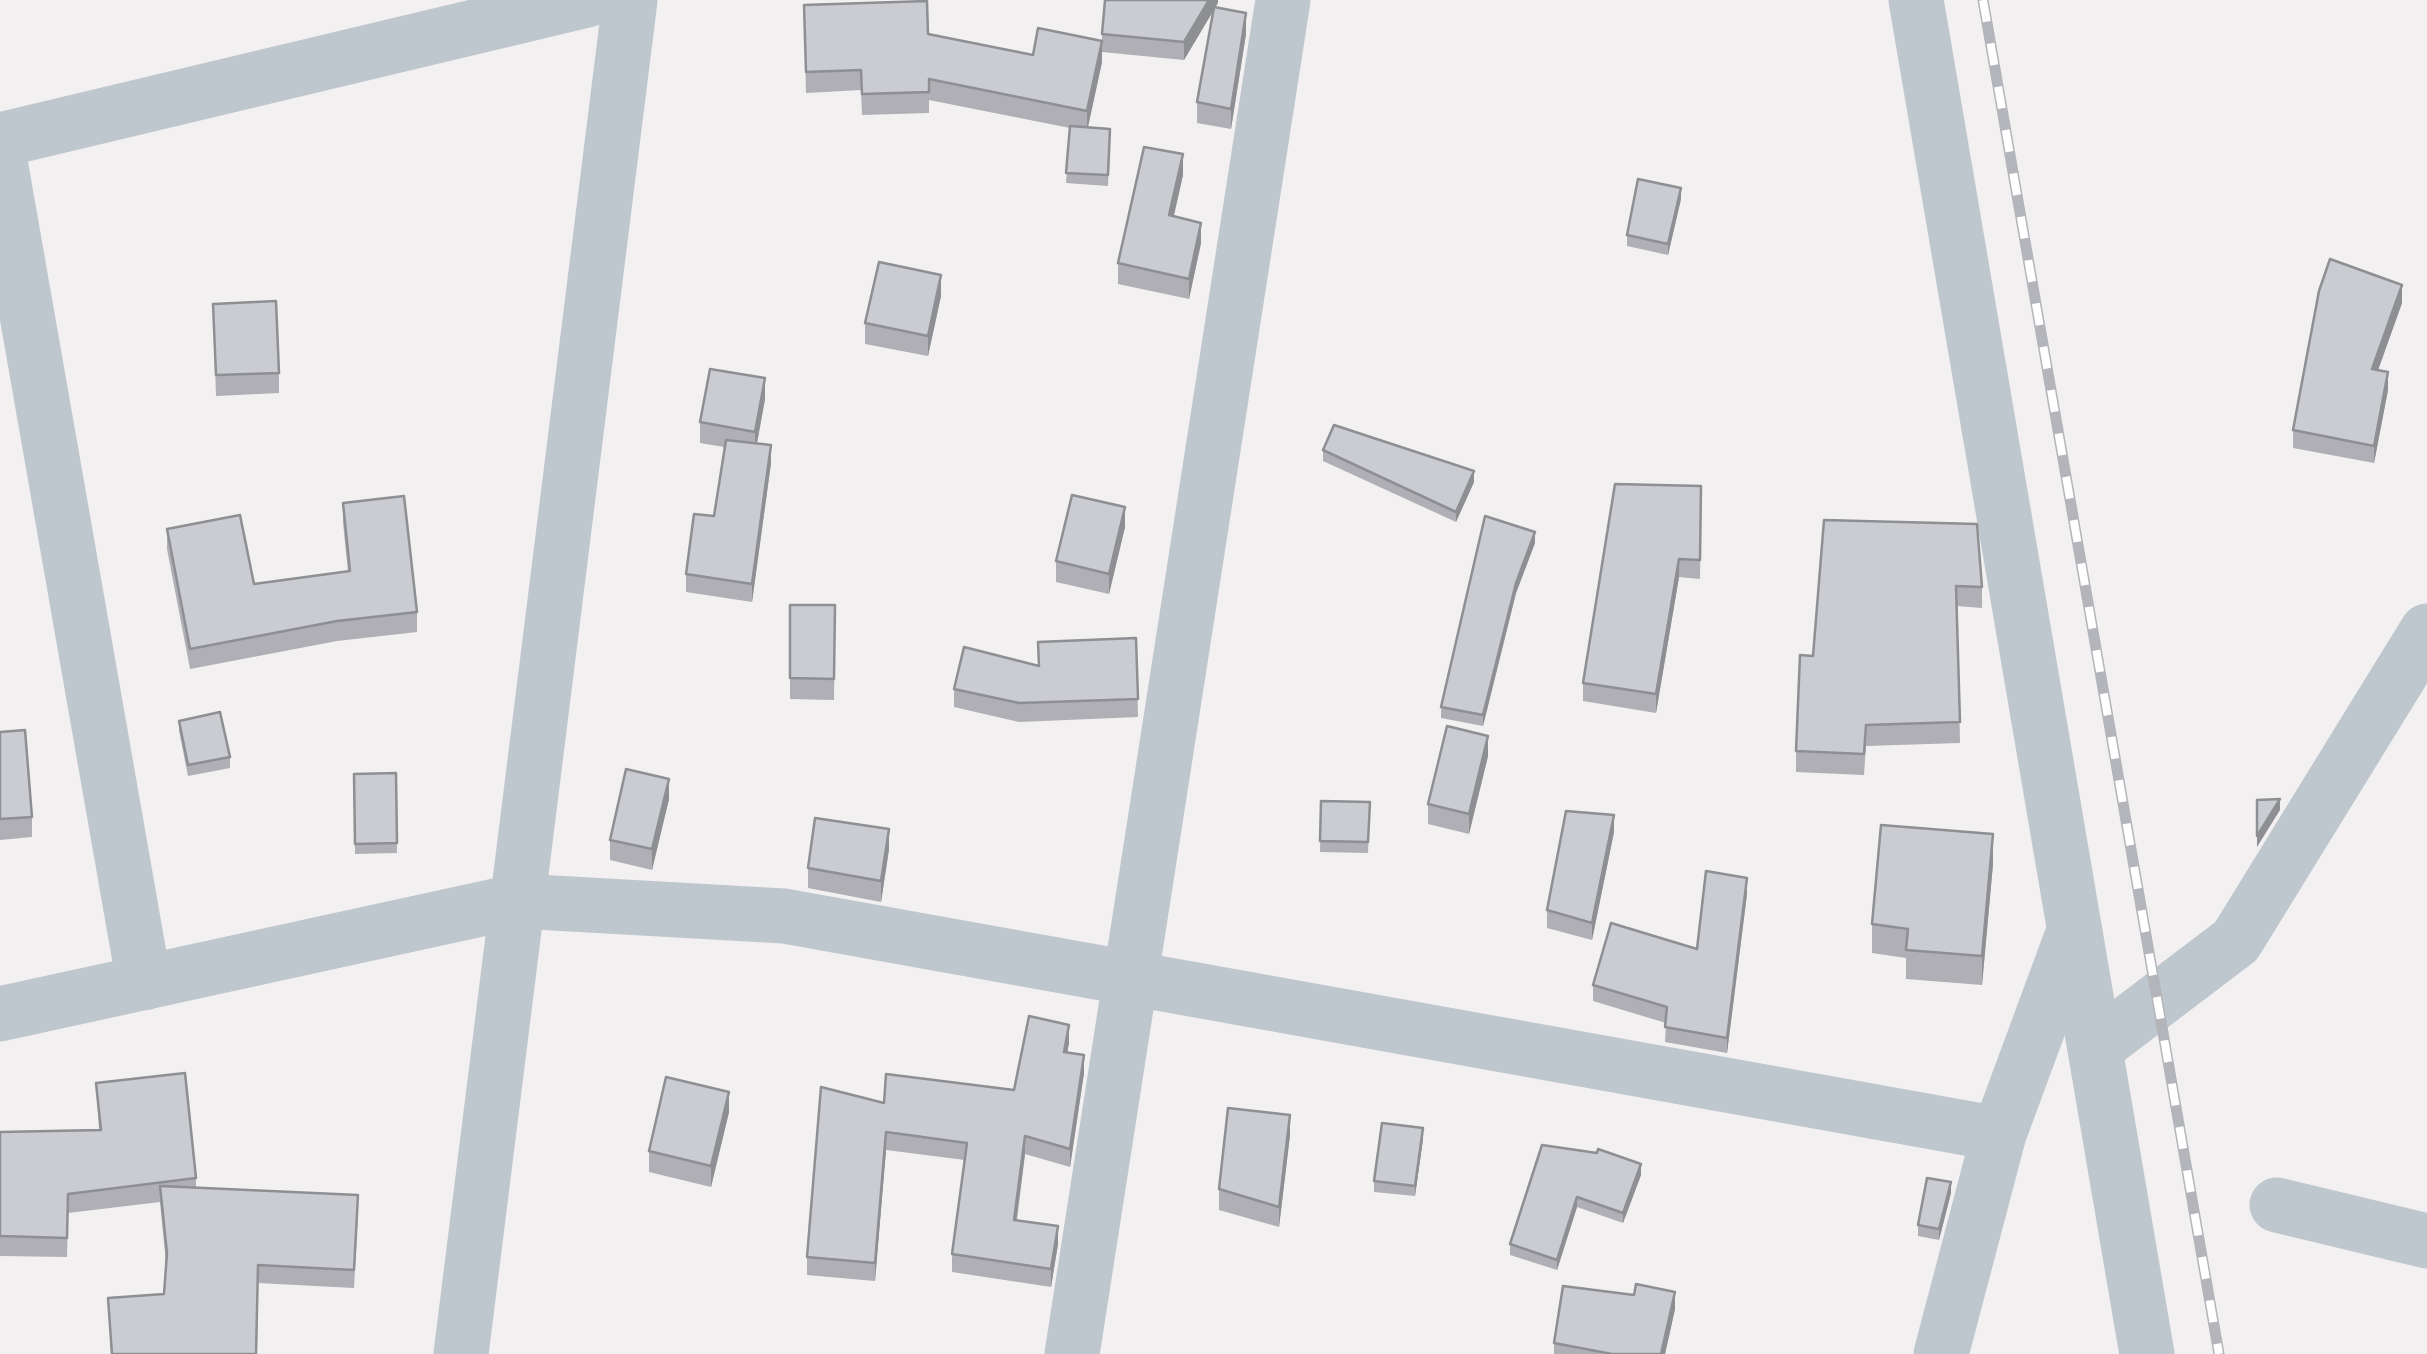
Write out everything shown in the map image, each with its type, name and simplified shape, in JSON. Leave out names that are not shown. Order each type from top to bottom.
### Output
[{"type":"street","points":[[0,140],[587,0]]},
{"type":"street","points":[[461,1354],[630,0]]},
{"type":"street","points":[[1072,1354],[1283,0]]},
{"type":"street","points":[[1916,0],[2146,1354]]},
{"type":"street","points":[[0,161],[144,983]]},
{"type":"street","points":[[2094,1048],[2236,941],[2427,631]]},
{"type":"street","points":[[0,1014],[518,901],[784,916],[2000,1134]]},
{"type":"street","points":[[1940,1354],[2000,1134],[2074,930]]},
{"type":"street","points":[[2278,1204],[2427,1241]]},
{"type":"building","points":[[1105,0],[1209,0],[1184,42],[1102,34]]},
{"type":"building","points":[[927,1],[928,34],[1033,55],[1038,28],[1102,41],[1087,111],[929,79],[929,92],[862,94],[861,70],[806,72],[804,5]]},
{"type":"building","points":[[1214,7],[1246,13],[1231,109],[1197,102]]},
{"type":"building","points":[[1070,126],[1110,129],[1108,175],[1066,173]]},
{"type":"building","points":[[1144,147],[1183,154],[1169,215],[1201,223],[1189,279],[1118,263]]},
{"type":"building","points":[[1638,179],[1681,188],[1668,244],[1627,235]]},
{"type":"building","points":[[2330,259],[2402,285],[2372,369],[2388,372],[2374,446],[2293,430],[2319,291]]},
{"type":"building","points":[[879,262],[941,275],[928,336],[865,323]]},
{"type":"building","points":[[276,301],[279,373],[216,375],[213,304]]},
{"type":"building","points":[[710,369],[765,378],[755,432],[700,422]]},
{"type":"building","points":[[1334,425],[1474,471],[1456,512],[1323,450]]},
{"type":"building","points":[[726,440],[771,445],[752,584],[686,574],[694,514],[714,516]]},
{"type":"building","points":[[1615,484],[1701,486],[1700,560],[1679,559],[1656,694],[1583,683]]},
{"type":"building","points":[[1072,495],[1125,507],[1109,574],[1056,561]]},
{"type":"building","points":[[404,496],[417,612],[337,621],[190,649],[167,529],[240,515],[254,584],[350,571],[343,503]]},
{"type":"building","points":[[1485,516],[1535,532],[1516,583],[1483,715],[1441,707]]},
{"type":"building","points":[[1824,520],[1977,524],[1982,587],[1956,586],[1960,722],[1866,725],[1864,754],[1796,751],[1800,655],[1813,656]]},
{"type":"building","points":[[790,605],[835,605],[834,679],[790,678]]},
{"type":"building","points":[[1136,638],[1138,699],[1019,703],[954,689],[964,647],[1039,666],[1038,642]]},
{"type":"building","points":[[220,712],[230,757],[188,765],[179,721]]},
{"type":"building","points":[[1447,726],[1488,736],[1469,814],[1428,804]]},
{"type":"building","points":[[25,730],[32,817],[0,819],[0,732]]},
{"type":"building","points":[[626,769],[669,779],[652,849],[610,840]]},
{"type":"building","points":[[396,773],[397,843],[355,844],[354,774]]},
{"type":"building","points":[[2280,799],[2257,836],[2257,800]]},
{"type":"building","points":[[1321,801],[1370,802],[1368,842],[1320,841]]},
{"type":"building","points":[[1566,811],[1614,815],[1592,923],[1547,910]]},
{"type":"building","points":[[815,818],[889,829],[881,881],[808,868]]},
{"type":"building","points":[[1881,825],[1993,834],[1982,956],[1906,950],[1908,929],[1872,924]]},
{"type":"building","points":[[1706,871],[1747,878],[1727,1038],[1665,1027],[1667,1007],[1593,985],[1611,923],[1697,949]]},
{"type":"building","points":[[1029,1016],[1069,1025],[1064,1052],[1084,1055],[1070,1149],[1025,1136],[1014,1220],[1058,1226],[1051,1269],[952,1254],[967,1143],[886,1132],[875,1263],[807,1257],[821,1087],[884,1103],[886,1074],[1014,1090]]},
{"type":"building","points":[[185,1073],[196,1178],[68,1194],[67,1238],[0,1236],[0,1132],[101,1130],[96,1083]]},
{"type":"building","points":[[666,1077],[729,1092],[711,1166],[649,1151]]},
{"type":"building","points":[[1228,1108],[1290,1115],[1279,1207],[1219,1189]]},
{"type":"building","points":[[1382,1123],[1423,1128],[1415,1186],[1374,1181]]},
{"type":"building","points":[[1542,1145],[1597,1153],[1598,1149],[1641,1164],[1623,1213],[1577,1197],[1557,1260],[1510,1244]]},
{"type":"building","points":[[1927,1178],[1951,1182],[1939,1229],[1918,1225]]},
{"type":"building","points":[[160,1186],[358,1195],[354,1270],[258,1265],[256,1354],[112,1354],[108,1298],[164,1294],[167,1253]]},
{"type":"building","points":[[1636,1284],[1675,1292],[1661,1354],[1612,1354],[1554,1343],[1563,1286],[1634,1295]]},
{"type":"railway","points":[[1983,0],[2219,1354]]}]
